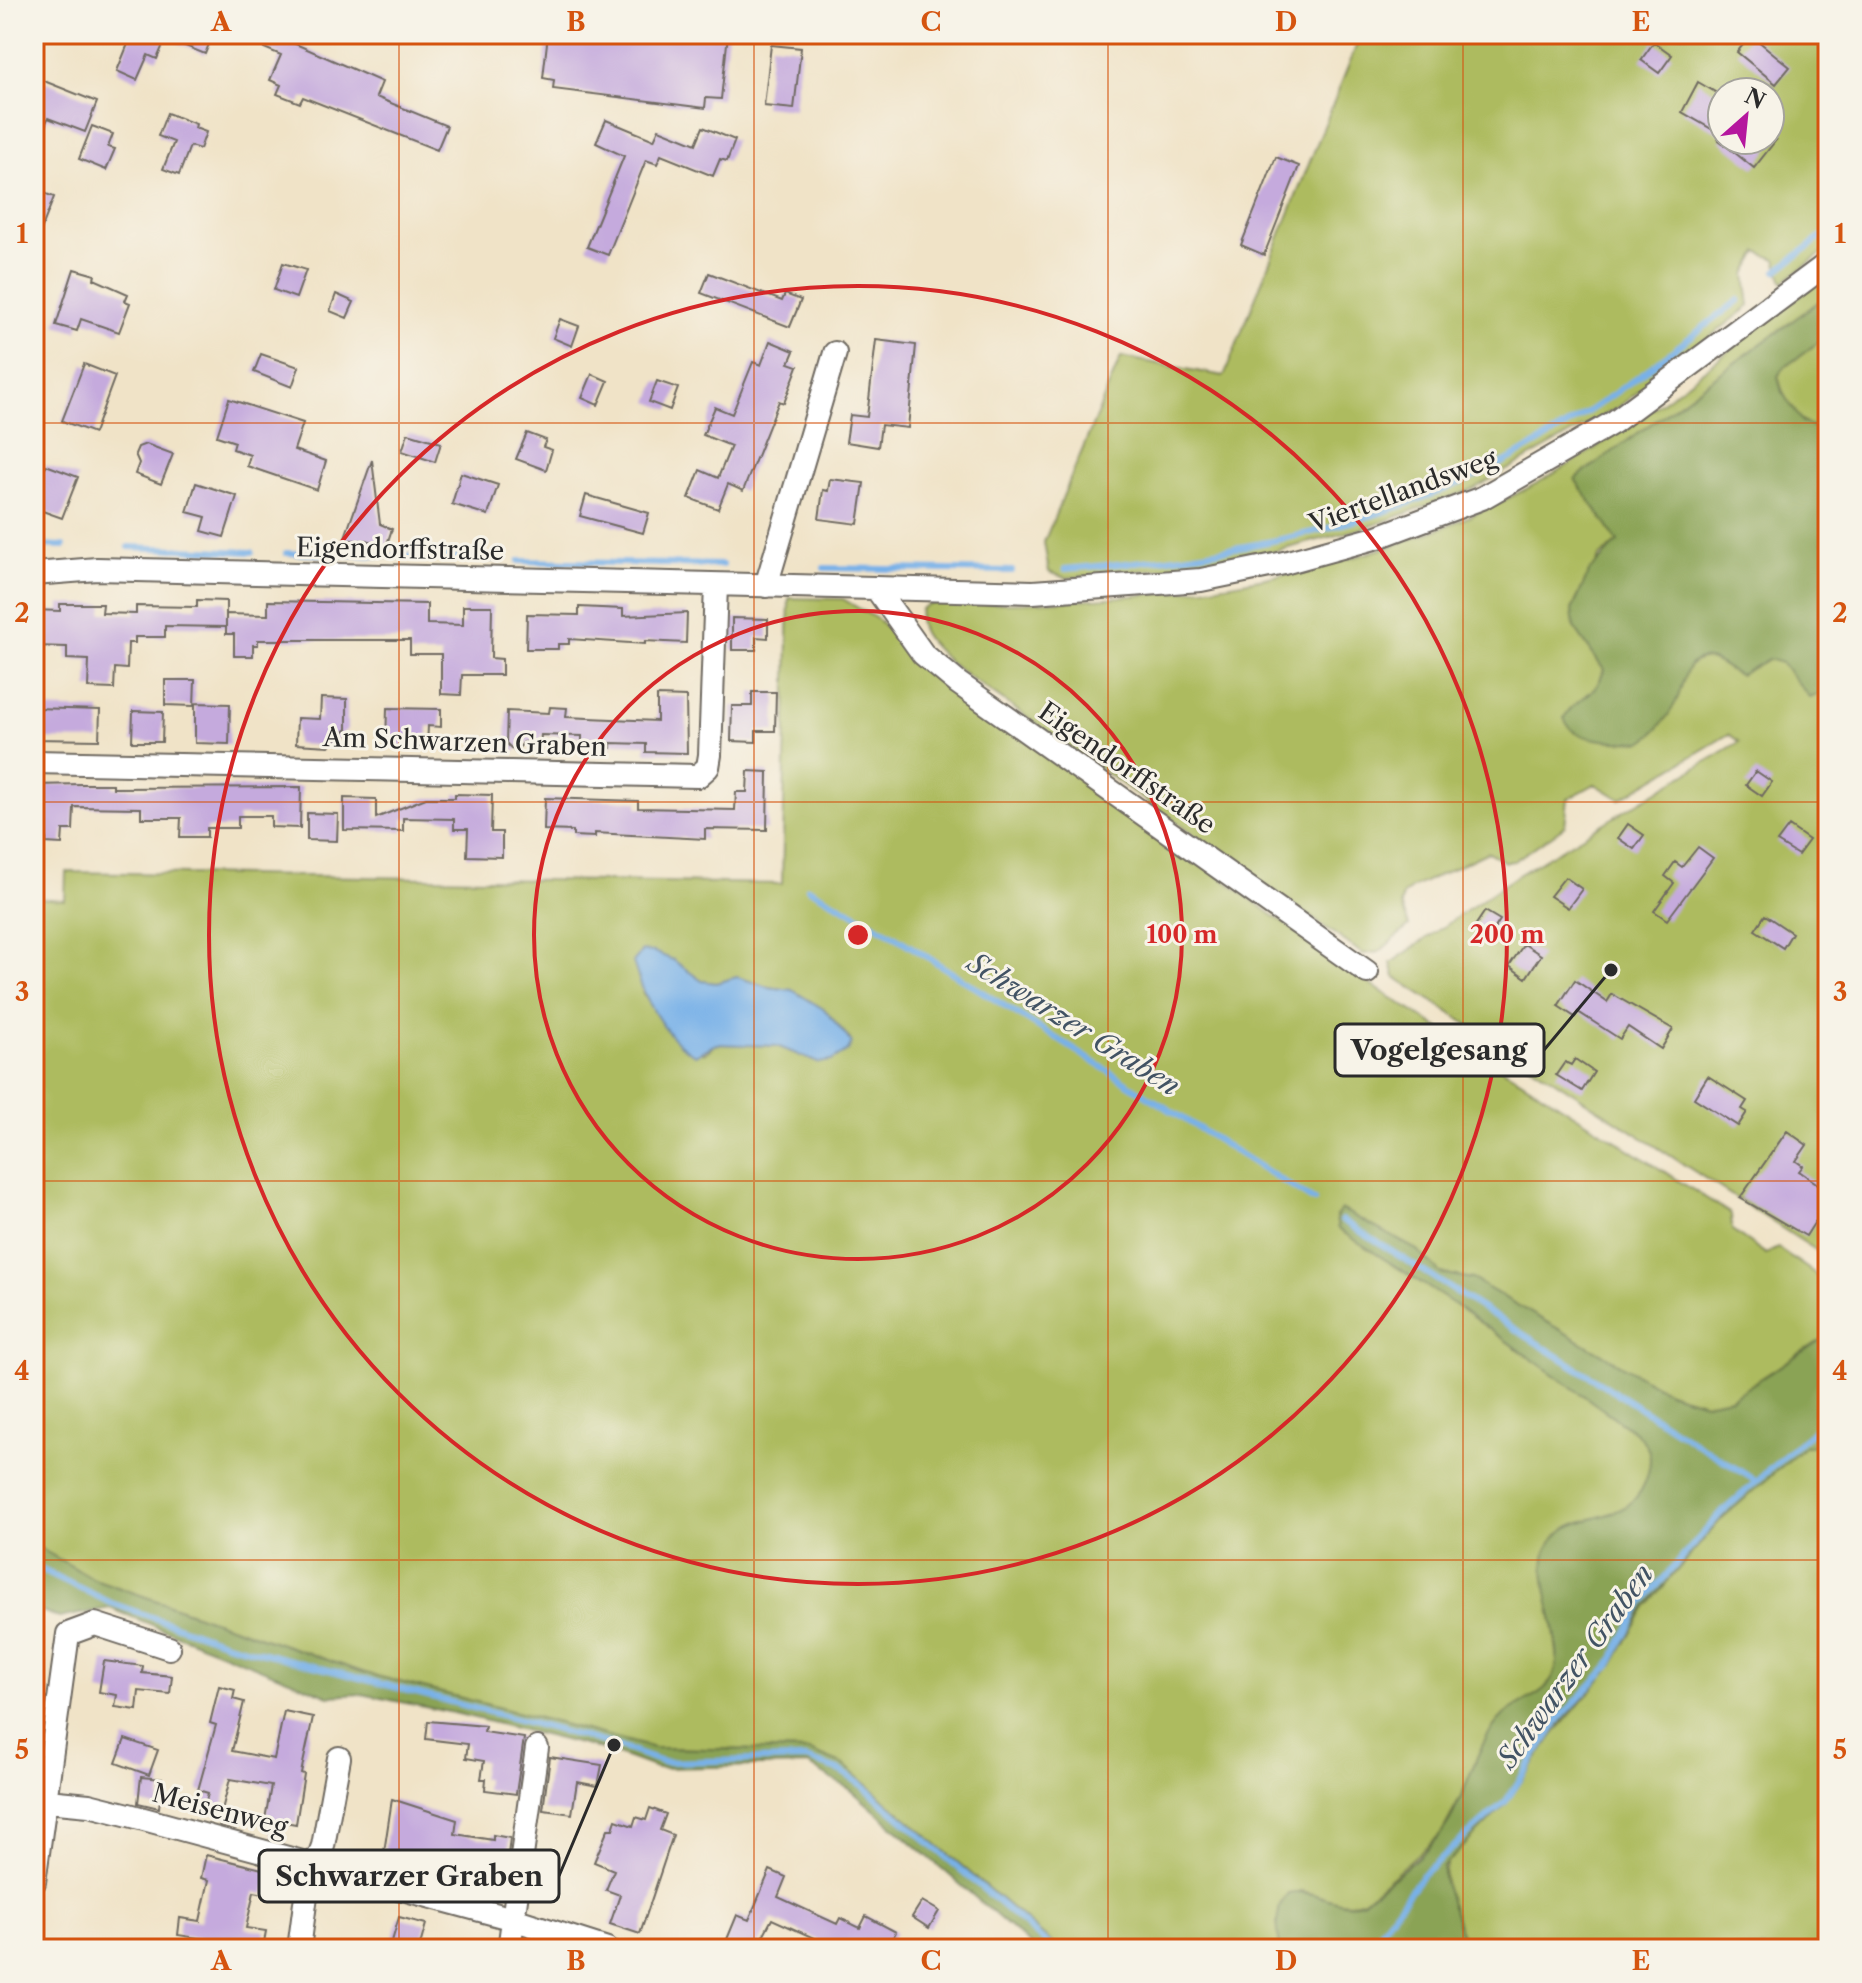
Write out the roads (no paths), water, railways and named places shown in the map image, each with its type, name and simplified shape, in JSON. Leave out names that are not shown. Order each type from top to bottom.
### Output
[{"type":"street","name":"Viertellandsweg","points":[[981,590],[1058,591],[1201,580],[1284,563],[1375,538],[1482,498],[1614,422],[1828,263]]},
{"type":"street","points":[[766,586],[835,353]]},
{"type":"street","name":"Eigendorffstraße","points":[[34,574],[97,569],[981,590]]},
{"type":"street","name":"Am Schwarzen Graben","points":[[34,762],[698,776],[708,767],[710,755],[716,585]]},
{"type":"street","name":"Eigendorffstraße","points":[[876,588],[923,654],[958,683],[1367,972]]},
{"type":"street","points":[[34,1882],[68,1634],[95,1624],[169,1648]]},
{"type":"street","points":[[509,1949],[537,1748]]},
{"type":"street","points":[[299,1949],[307,1888],[316,1866],[339,1758]]},
{"type":"street","name":"Meisenweg","points":[[47,1801],[103,1808],[513,1919],[607,1949]]},
{"type":"water","points":[[642,951],[673,960],[702,981],[716,983],[737,977],[768,987],[792,990],[825,1010],[852,1043],[848,1051],[831,1061],[818,1063],[777,1046],[716,1044],[695,1055],[664,1027],[642,988],[633,962]]},
{"type":"waterway","points":[[1777,271],[1828,232]]},
{"type":"waterway","points":[[1065,569],[1250,545],[1371,516],[1430,496],[1487,471],[1568,425],[1642,374],[1739,300]]},
{"type":"waterway","points":[[34,545],[64,546]]},
{"type":"waterway","points":[[129,547],[252,552]]},
{"type":"waterway","points":[[286,553],[495,559]]},
{"type":"waterway","points":[[519,561],[722,565]]},
{"type":"waterway","points":[[824,568],[1012,571]]},
{"type":"waterway","name":"Schwarzer Graben","points":[[808,888],[883,929],[1314,1201]]},
{"type":"waterway","name":"Schwarzer Graben","points":[[1342,1220],[1756,1481]]},
{"type":"waterway","name":"Schwarzer Graben","points":[[1367,1949],[1423,1874],[1506,1801],[1560,1718],[1609,1666],[1642,1603],[1721,1513],[1828,1417]]},
{"type":"waterway","name":"Schwarzer Graben","points":[[34,1566],[111,1603],[226,1643],[614,1745],[662,1762],[806,1759],[841,1771],[863,1786],[1053,1949]]},
{"type":"place","name":"Vogelgesang","points":[[1611,970]]},
{"type":"place","name":"Schwarzer Graben","points":[[614,1745]]}]
